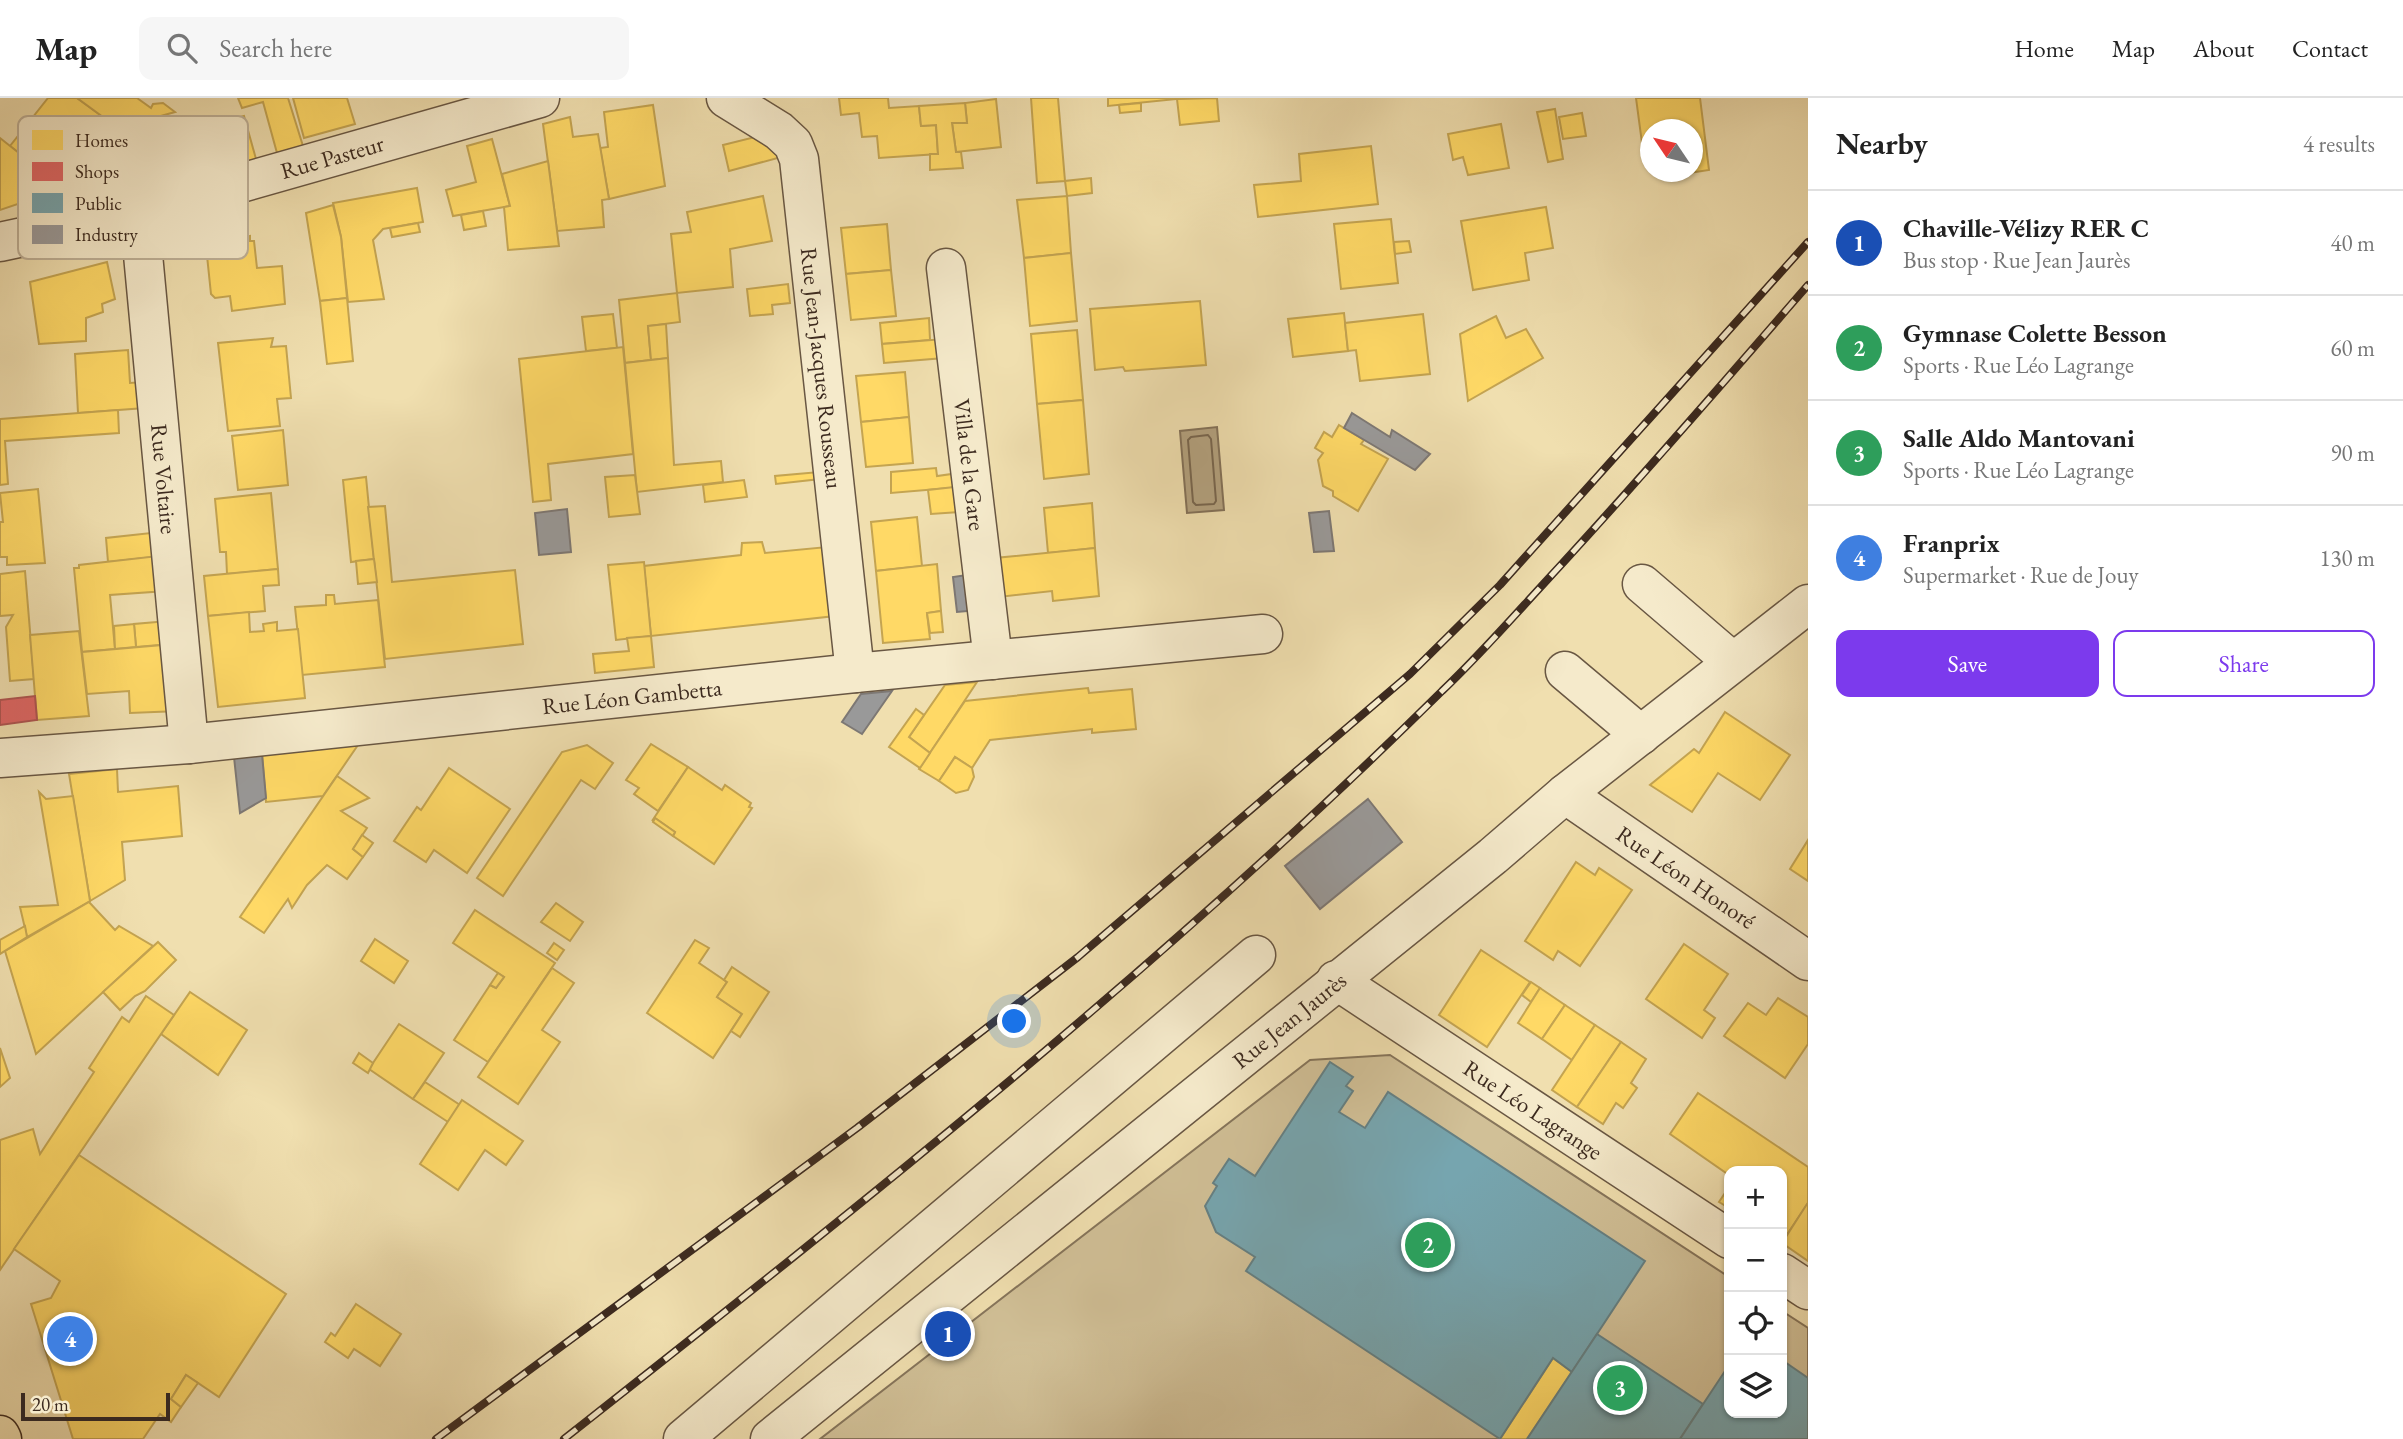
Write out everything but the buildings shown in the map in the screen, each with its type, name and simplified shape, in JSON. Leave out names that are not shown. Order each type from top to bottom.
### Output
[{"type":"street","name":"Rue Pasteur","points":[[248,181],[540,98]]},
{"type":"street","name":"Rue Jean-Jacques Rousseau","points":[[726,98],[779,131],[793,144],[799,159],[855,673]]},
{"type":"street","name":"Rue Pasteur","points":[[0,242],[18,238]]},
{"type":"street","name":"Rue Voltaire","points":[[143,259],[189,744]]},
{"type":"street","name":"Villa de la Gare","points":[[946,268],[993,660]]},
{"type":"street","points":[[1642,584],[1733,662]]},
{"type":"street","name":"Rue Jean Jaurès","points":[[770,1439],[1493,856],[1565,794],[1808,604]]},
{"type":"street","name":"Rue Léon Gambetta","points":[[0,758],[189,744],[855,673],[1264,634]]},
{"type":"street","points":[[1565,671],[1640,735]]},
{"type":"street","name":"Rue Léon Honoré","points":[[1565,794],[1808,961]]},
{"type":"street","points":[[683,1439],[1255,955]]},
{"type":"street","name":"Rue Léo Lagrange","points":[[1336,981],[1724,1236]]},
{"type":"street","points":[[1787,1276],[1808,1290]]},
{"type":"shaded area","points":[[1390,1055],[1724,1274],[1724,1418],[1787,1418],[1787,1314],[1808,1328],[1808,1439],[820,1439],[1310,1060]]},
{"type":"water","points":[[1217,427],[1224,510],[1187,513],[1180,431]]},
{"type":"railway","points":[[436,1439],[857,1128],[1078,957],[1410,674],[1500,585],[1808,242]]},
{"type":"railway","points":[[564,1439],[790,1260],[1014,1077],[1232,889],[1338,791],[1496,636],[1647,470],[1808,285]]},
{"type":"place","name":"Gymnase Colette Besson","points":[[1428,1245]]},
{"type":"place","name":"Chaville-Vélizy RER C","points":[[948,1334]]},
{"type":"place","name":"Franprix","points":[[70,1339]]},
{"type":"place","name":"Salle Aldo Mantovani","points":[[1620,1388]]}]
